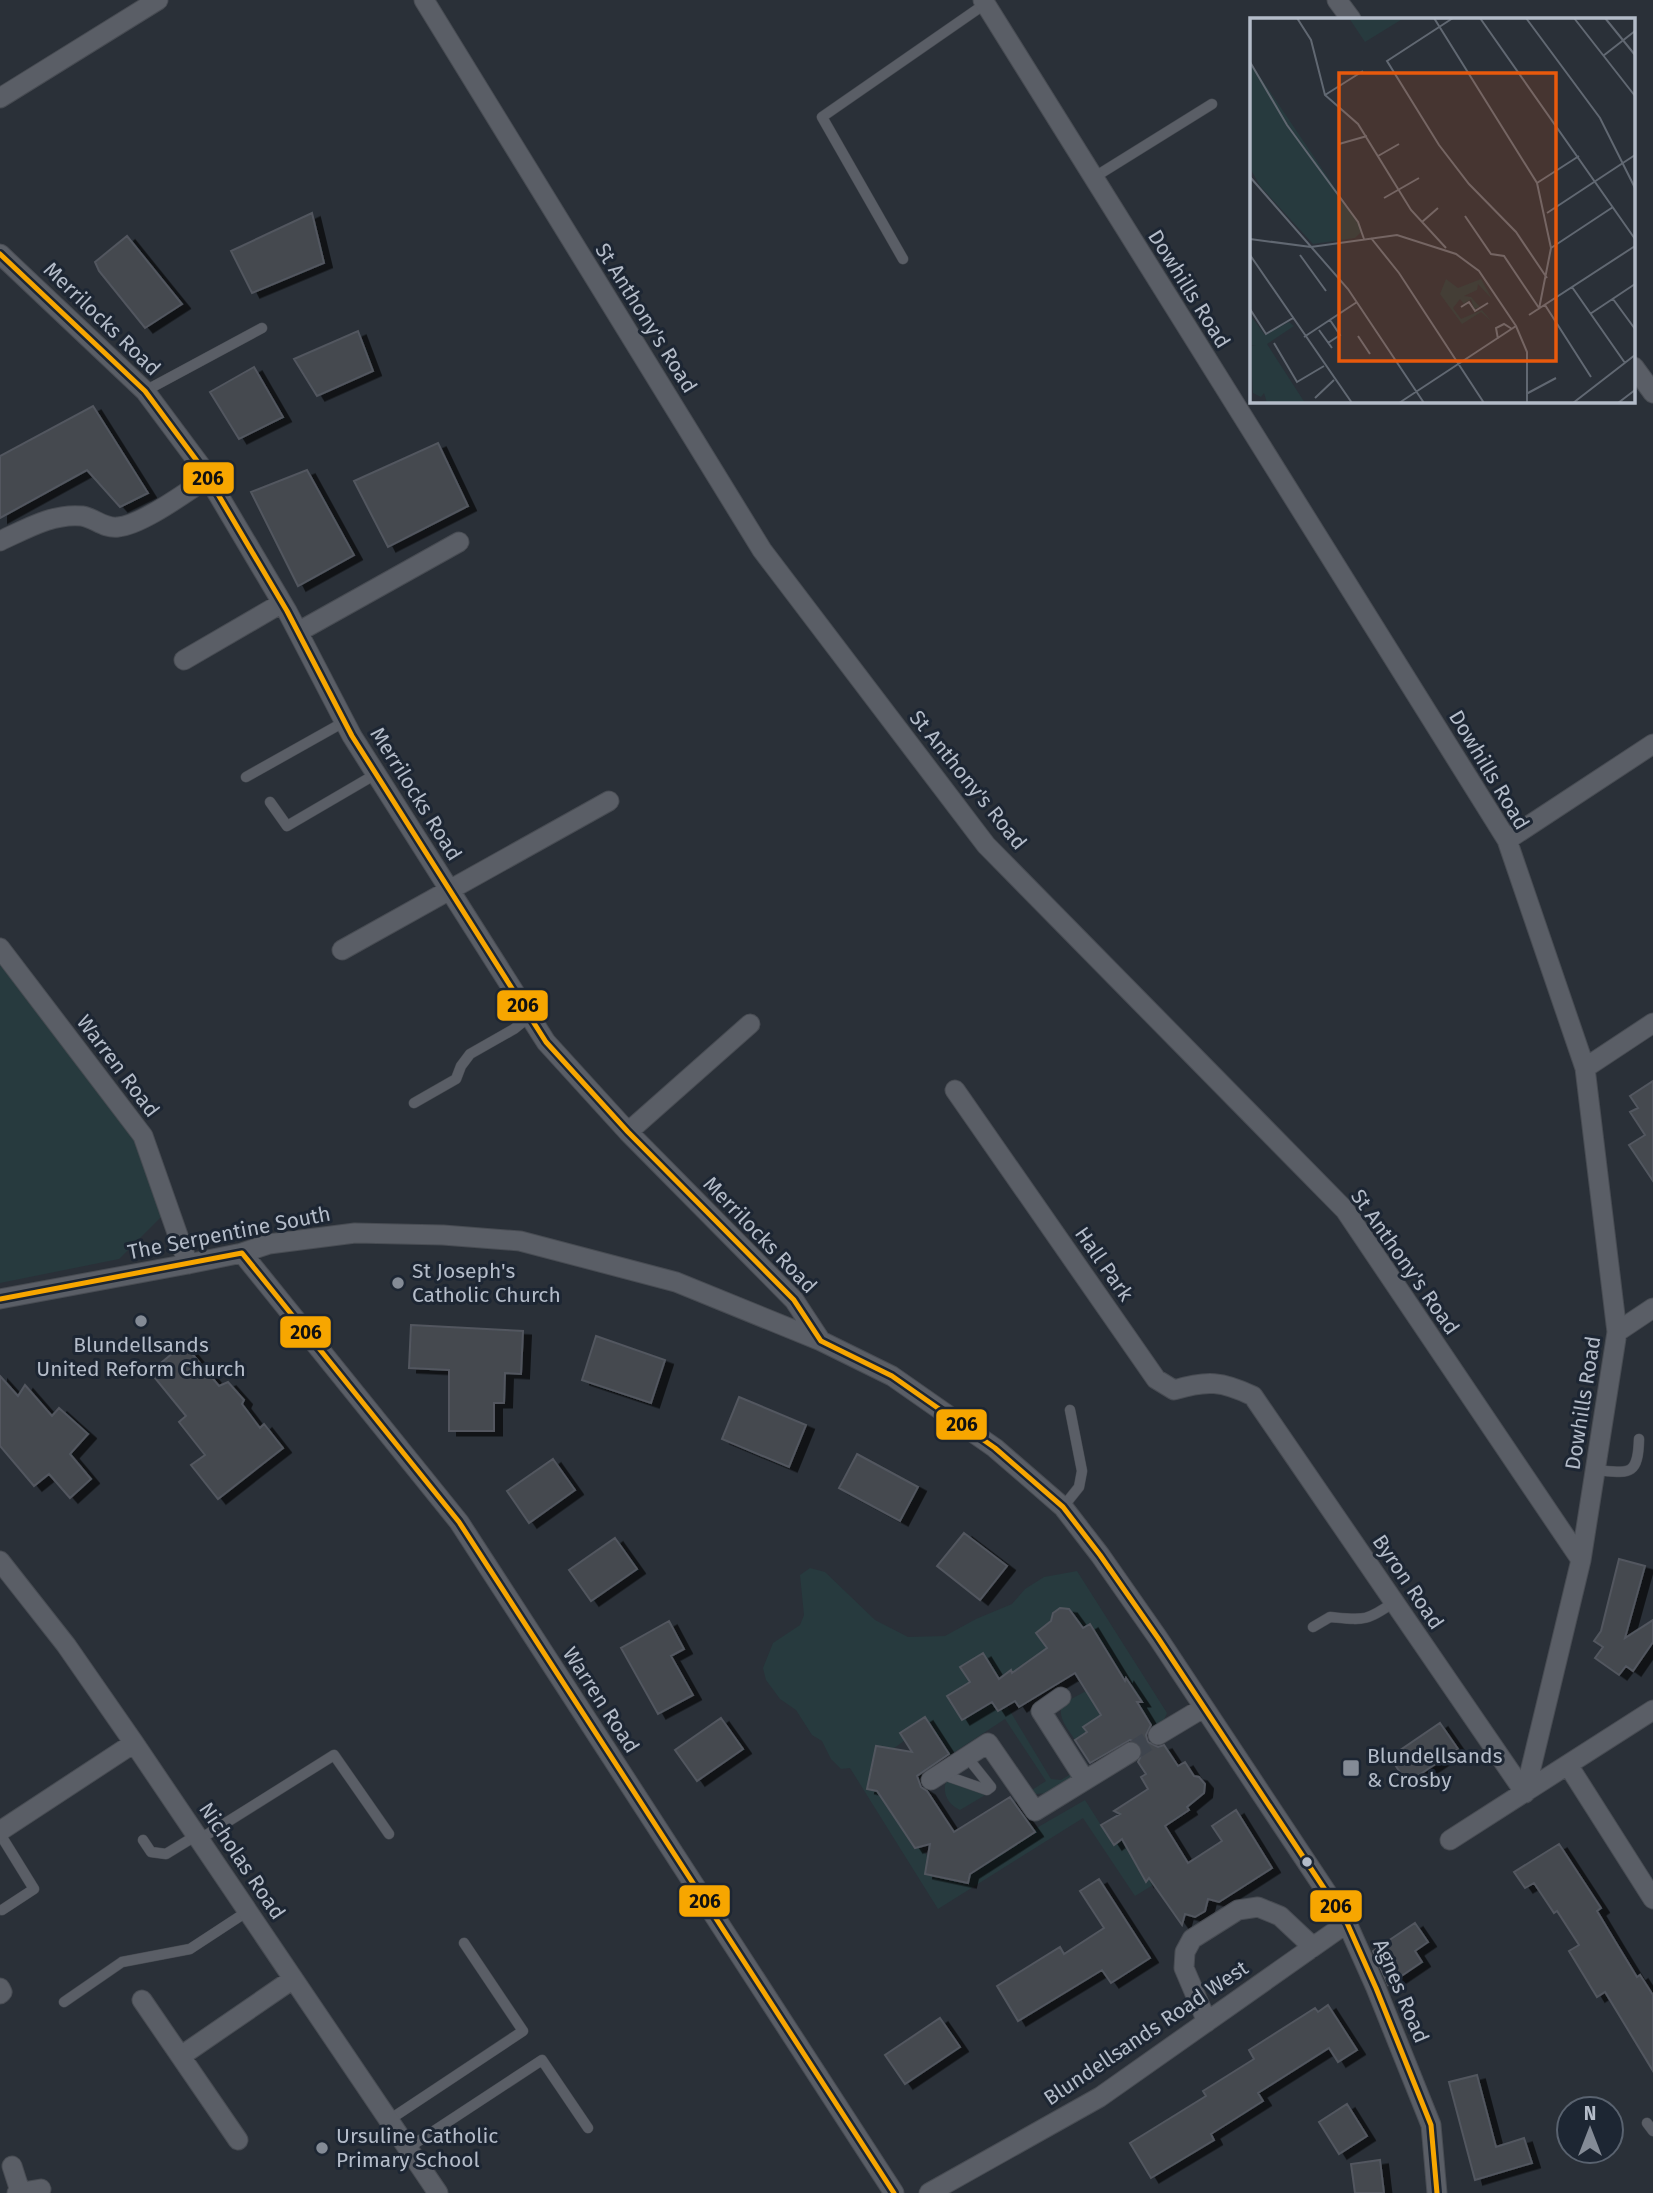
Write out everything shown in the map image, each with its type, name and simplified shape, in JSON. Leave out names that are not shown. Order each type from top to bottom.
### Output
[{"type":"street","points":[[0,98],[158,0]]},
{"type":"street","name":"St Anthony's Road","points":[[424,0],[762,550],[986,845],[1345,1210],[1581,1560]]},
{"type":"street","points":[[1337,0],[1350,18]]},
{"type":"street","name":"Dowhills Road","points":[[984,2],[1507,840],[1585,1068],[1617,1332],[1581,1560],[1525,1793]]},
{"type":"street","name":"Merrilocks Road","points":[[0,254],[145,391],[208,478],[282,603],[344,722],[546,1042],[628,1132],[794,1300],[821,1341]]},
{"type":"street","points":[[1636,370],[1653,393]]},
{"type":"street","points":[[0,541],[57,516],[85,516],[115,528],[133,524],[208,478]]},
{"type":"street","points":[[298,632],[459,542]]},
{"type":"street","points":[[184,660],[282,603]]},
{"type":"street","points":[[1507,840],[1653,744]]},
{"type":"street","points":[[342,950],[609,801]]},
{"type":"street","name":"Warren Road","points":[[0,948],[143,1136],[188,1264]]},
{"type":"street","points":[[1585,1068],[1653,1023]]},
{"type":"street","points":[[628,1132],[750,1024]]},
{"type":"street","name":"Hall Park","points":[[955,1090],[1156,1378],[1174,1390],[1200,1382],[1230,1385],[1253,1396]]},
{"type":"street","name":"The Serpentine South","points":[[0,1298],[188,1264],[242,1253],[270,1244],[355,1233],[443,1235],[520,1241],[676,1282],[821,1341],[892,1376],[995,1448],[1063,1507],[1129,1597],[1233,1755]]},
{"type":"street","name":"Warren Road","points":[[242,1253],[459,1522],[894,2193]]},
{"type":"street","points":[[1617,1332],[1653,1308]]},
{"type":"street","name":"Byron Road","points":[[1253,1396],[1525,1793]]},
{"type":"street","name":"Nicholas Road","points":[[0,1561],[66,1645],[134,1742],[438,2193]]},
{"type":"street","points":[[1060,1697],[1041,1711],[1085,1780]]},
{"type":"street","points":[[1158,1735],[1203,1708]]},
{"type":"street","points":[[1450,1840],[1653,1710]]},
{"type":"street","points":[[0,1832],[134,1742]]},
{"type":"street","points":[[936,1777],[988,1743],[1035,1811],[1131,1752]]},
{"type":"street","name":"Agnes Road","points":[[1233,1755],[1347,1923],[1431,2126],[1437,2193]]},
{"type":"street","points":[[1569,1765],[1653,1899]]},
{"type":"street","points":[[1207,2022],[1184,1968],[1185,1952],[1192,1939],[1238,1910],[1258,1907],[1280,1916],[1313,1947]]},
{"type":"street","name":"Blundellsands Road West","points":[[929,2193],[1100,2097],[1347,1923]]},
{"type":"street","points":[[181,2056],[293,1979]]},
{"type":"street","points":[[0,1988],[0,1994]]},
{"type":"street","points":[[142,2000],[237,2140]]},
{"type":"street","points":[[12,2166],[18,2192],[41,2189]]},
{"type":"lane","points":[[903,259],[822,117],[984,2]]},
{"type":"lane","points":[[1093,178],[1212,104]]},
{"type":"lane","points":[[145,391],[262,328]]},
{"type":"lane","points":[[246,777],[344,722]]},
{"type":"lane","points":[[270,802],[287,825],[376,774]]},
{"type":"lane","points":[[414,1103],[456,1079],[470,1054],[514,1029],[530,1016]]},
{"type":"lane","points":[[1063,1507],[1079,1487],[1082,1471],[1070,1410]]},
{"type":"lane","points":[[1595,1470],[1623,1473],[1633,1469],[1638,1461],[1639,1439]]},
{"type":"lane","points":[[1313,1627],[1330,1617],[1355,1621],[1366,1619],[1394,1602]]},
{"type":"lane","points":[[143,1840],[152,1852],[166,1854],[199,1837],[334,1755],[389,1834]]},
{"type":"lane","points":[[936,1777],[986,1790],[991,1787],[967,1757]]},
{"type":"lane","points":[[0,1832],[34,1889],[2,1910]]},
{"type":"lane","points":[[64,2002],[122,1962],[190,1949],[248,1911]]},
{"type":"lane","points":[[389,2120],[523,2031],[464,1943]]},
{"type":"lane","points":[[408,2148],[542,2060],[588,2128]]},
{"type":"green space","points":[[0,948],[143,1136],[168,1210],[119,1259],[0,1283]]},
{"type":"green space","points":[[810,1568],[825,1572],[875,1620],[908,1637],[945,1636],[1012,1604],[1025,1589],[1044,1577],[1077,1571],[1167,1713],[1163,1722],[1154,1729],[1137,1702],[1141,1701],[1126,1678],[1125,1681],[1091,1624],[1077,1632],[1072,1627],[1075,1617],[1069,1609],[1060,1608],[1053,1613],[1050,1651],[1032,1658],[1000,1681],[961,1667],[970,1682],[948,1696],[962,1720],[992,1702],[1007,1706],[1051,1779],[1061,1780],[1071,1774],[1073,1778],[1049,1793],[1024,1795],[1046,1781],[1005,1719],[950,1755],[925,1717],[900,1733],[905,1740],[893,1749],[876,1746],[867,1788],[884,1792],[915,1848],[920,1847],[928,1857],[926,1875],[968,1882],[971,1868],[985,1864],[1034,1833],[1033,1830],[1085,1800],[1113,1844],[1126,1837],[1131,1855],[1146,1881],[1149,1878],[1153,1885],[1135,1896],[1083,1818],[938,1909],[850,1768],[841,1769],[831,1759],[822,1741],[812,1735],[796,1710],[780,1699],[766,1680],[763,1668],[773,1643],[800,1625],[804,1615],[800,1575]]},
{"type":"green space","points":[[1086,1691],[1101,1715],[1084,1727],[1087,1732],[1075,1740],[1064,1723],[1062,1704]]},
{"type":"green space","points":[[947,1780],[987,1794],[960,1810],[947,1798]]},
{"type":"building","points":[[312,213],[324,263],[252,293],[231,251]]},
{"type":"building","points":[[127,236],[182,304],[145,328],[99,271],[95,262]]},
{"type":"building","points":[[358,331],[373,371],[317,396],[294,359]]},
{"type":"building","points":[[254,367],[283,417],[239,439],[210,392]]},
{"type":"building","points":[[93,406],[148,493],[120,507],[87,470],[0,518],[0,456]]},
{"type":"building","points":[[438,443],[468,506],[388,547],[354,481]]},
{"type":"building","points":[[307,470],[354,555],[298,586],[251,492]]},
{"type":"building","points":[[1653,1081],[1653,1181],[1629,1145],[1645,1135],[1630,1112],[1638,1108],[1630,1096]]},
{"type":"building","points":[[411,1325],[523,1331],[521,1374],[505,1373],[504,1403],[494,1403],[494,1431],[449,1431],[449,1370],[409,1368]]},
{"type":"building","points":[[596,1336],[665,1360],[651,1403],[582,1380]]},
{"type":"building","points":[[184,1344],[219,1386],[228,1382],[244,1400],[242,1404],[260,1428],[264,1424],[283,1448],[218,1499],[191,1465],[205,1455],[179,1422],[186,1416],[150,1372]]},
{"type":"building","points":[[0,1376],[18,1396],[25,1385],[52,1416],[59,1408],[88,1434],[70,1454],[91,1479],[70,1498],[49,1474],[34,1486],[0,1446]]},
{"type":"building","points":[[739,1397],[806,1425],[789,1467],[722,1439]]},
{"type":"building","points":[[857,1454],[918,1487],[900,1521],[839,1488]]},
{"type":"building","points":[[553,1459],[575,1490],[529,1523],[507,1491]]},
{"type":"building","points":[[964,1533],[1007,1566],[980,1600],[937,1566]]},
{"type":"building","points":[[615,1538],[637,1569],[591,1601],[569,1570]]},
{"type":"building","points":[[1619,1559],[1645,1566],[1625,1638],[1653,1620],[1653,1642],[1633,1671],[1626,1666],[1619,1675],[1595,1658],[1603,1647],[1594,1641],[1601,1631]]},
{"type":"building","points":[[1060,1608],[1069,1609],[1083,1628],[1090,1624],[1125,1681],[1126,1678],[1142,1702],[1137,1702],[1151,1725],[1146,1735],[1148,1742],[1158,1747],[1164,1745],[1178,1766],[1185,1762],[1194,1776],[1199,1777],[1205,1784],[1204,1793],[1187,1807],[1189,1810],[1165,1826],[1188,1863],[1222,1841],[1212,1826],[1236,1810],[1272,1868],[1219,1902],[1208,1899],[1205,1911],[1195,1917],[1185,1914],[1182,1925],[1149,1878],[1146,1882],[1122,1839],[1114,1845],[1101,1825],[1120,1814],[1114,1811],[1148,1789],[1141,1777],[1146,1774],[1138,1762],[1143,1751],[1137,1742],[1130,1740],[1090,1763],[1075,1740],[1087,1732],[1083,1727],[1101,1715],[1075,1673],[1019,1707],[1015,1701],[998,1711],[992,1702],[962,1720],[947,1696],[970,1682],[960,1667],[983,1653],[999,1679],[1047,1648],[1036,1633],[1051,1621],[1053,1613]]},
{"type":"building","points":[[669,1621],[684,1649],[671,1656],[693,1695],[658,1714],[621,1648]]},
{"type":"building","points":[[925,1717],[949,1754],[917,1776],[921,1787],[927,1791],[954,1832],[1010,1797],[1035,1832],[970,1874],[968,1883],[925,1874],[930,1844],[915,1848],[877,1791],[867,1789],[876,1746],[912,1752],[900,1733]]},
{"type":"building","points":[[721,1718],[743,1749],[697,1781],[675,1750]]},
{"type":"building","points":[[1440,1723],[1458,1749],[1407,1783],[1390,1757]]},
{"type":"building","points":[[1559,1844],[1601,1908],[1597,1911],[1637,1977],[1640,1975],[1653,1995],[1653,2071],[1605,1992],[1597,1997],[1569,1951],[1579,1945],[1557,1911],[1554,1913],[1534,1883],[1525,1888],[1514,1872]]},
{"type":"building","points":[[1099,1879],[1150,1958],[1111,1983],[1102,1970],[1018,2021],[997,1986],[1060,1947],[1064,1954],[1104,1928],[1080,1891]]},
{"type":"building","points":[[1415,1923],[1428,1942],[1415,1951],[1422,1962],[1388,1985],[1373,1951]]},
{"type":"building","points":[[1328,2005],[1357,2050],[1338,2062],[1329,2048],[1258,2093],[1263,2101],[1211,2134],[1214,2140],[1151,2178],[1130,2143],[1206,2096],[1203,2091],[1254,2059],[1249,2050],[1315,2008],[1318,2012]]},
{"type":"building","points":[[940,2018],[960,2047],[905,2084],[885,2055]]},
{"type":"building","points":[[1477,2075],[1496,2147],[1524,2138],[1532,2163],[1475,2180],[1449,2082]]},
{"type":"building","points":[[1347,2104],[1367,2136],[1339,2154],[1319,2122]]},
{"type":"building","points":[[1380,2160],[1384,2193],[1355,2193],[1351,2164]]},
{"type":"tunnel","points":[[1131,1752],[1158,1735]]},
{"type":"transit line","name":"206","points":[[0,254],[145,391],[203,469],[287,611],[352,736],[546,1042],[628,1132],[794,1300],[821,1341],[892,1376],[995,1448],[1063,1507],[1100,1555],[1347,1923],[1431,2125],[1437,2193]]},
{"type":"transit line","name":"206","points":[[0,1299],[242,1253],[459,1522],[894,2193]]},
{"type":"place","name":"St Joseph's Catholic Church","points":[[398,1283]]},
{"type":"place","name":"Blundellsands United Reform Church","points":[[141,1321]]},
{"type":"place","name":"Blundellsands & Crosby","points":[[1351,1768]]},
{"type":"place","name":"Ursuline Catholic Primary School","points":[[322,2148]]}]
